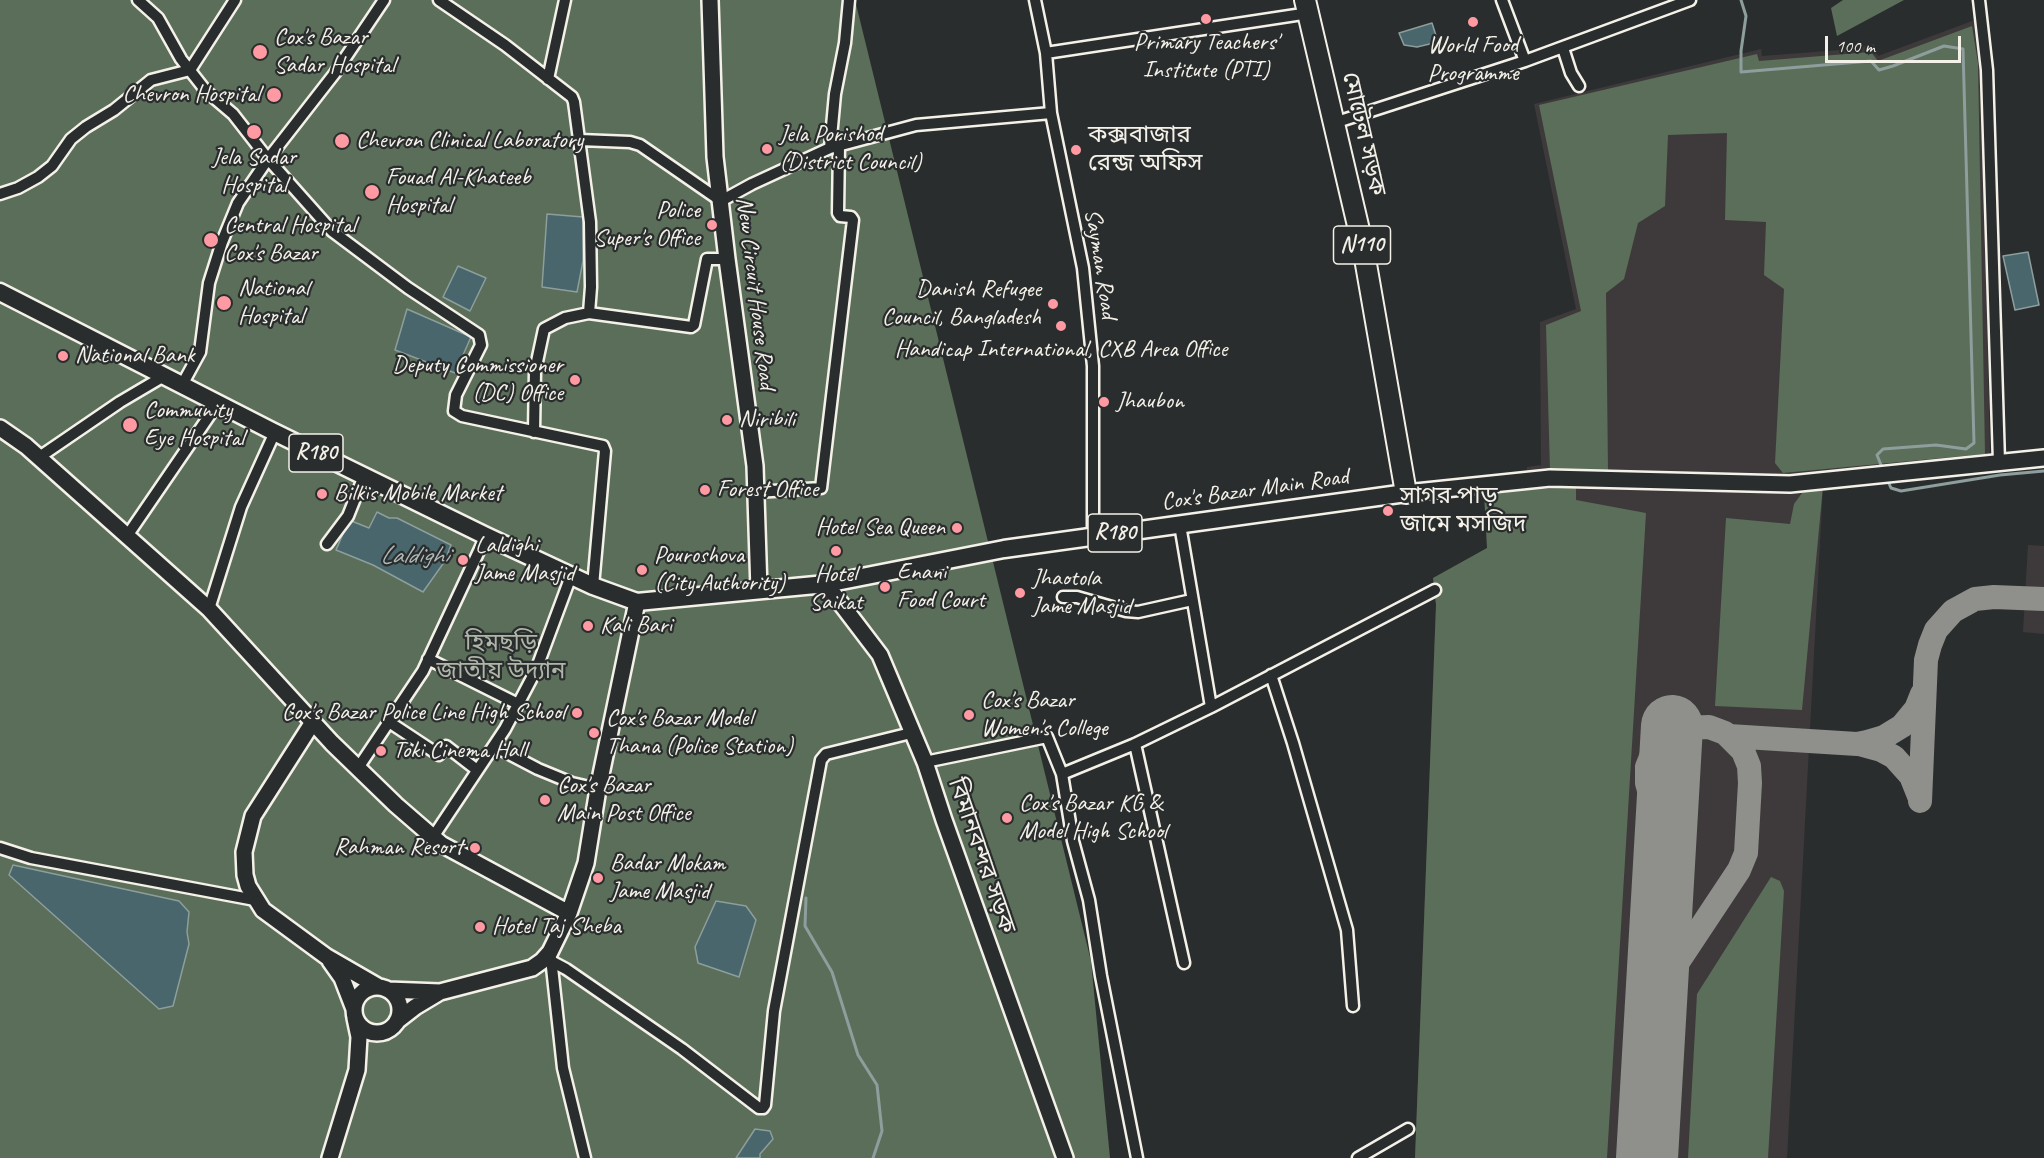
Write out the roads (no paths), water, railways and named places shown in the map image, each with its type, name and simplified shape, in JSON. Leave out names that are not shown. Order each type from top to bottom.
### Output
[{"type":"highway","name":"মোটেল সড়ক","points":[[1307,7],[1363,247],[1406,493]]},
{"type":"main road","name":"R180","points":[[0,292],[486,536],[593,586],[637,602],[826,584]]},
{"type":"main road","name":"Cox's Bazar Main Road","points":[[826,584],[1004,549],[1406,493]]},
{"type":"street","points":[[138,0],[158,18],[181,59],[206,91],[233,114],[268,159],[332,231],[408,288],[478,335],[481,345],[456,395],[454,411],[462,416],[603,446],[605,452],[593,586]]},
{"type":"street","points":[[0,194],[18,188],[38,177],[52,166],[71,139],[114,110],[151,80],[190,70],[236,0]]},
{"type":"street","points":[[182,385],[200,352],[209,283],[238,203],[268,159],[335,73],[384,0]]},
{"type":"street","points":[[549,79],[565,0]]},
{"type":"street","name":"New Circuit House Road","points":[[710,0],[715,157],[726,260],[755,466],[759,590]]},
{"type":"street","points":[[756,492],[821,488],[853,220],[851,217],[840,216],[838,213],[835,147],[835,94],[845,43],[849,0]]},
{"type":"street","name":"Sayman Road","points":[[1035,0],[1046,53],[1051,113],[1083,267],[1093,366],[1093,536]]},
{"type":"street","points":[[1502,0],[1525,61]]},
{"type":"street","points":[[1334,123],[1563,48],[1690,0]]},
{"type":"street","points":[[1979,0],[1987,70],[1999,462]]},
{"type":"street","points":[[443,1],[572,97],[590,222],[589,313]]},
{"type":"street","points":[[1046,53],[1307,7]]},
{"type":"street","points":[[1563,48],[1571,73],[1579,86]]},
{"type":"street","points":[[580,140],[630,142],[640,145],[721,201],[752,184],[835,147],[916,125],[1051,113]]},
{"type":"street","points":[[534,432],[536,370],[544,329],[565,318],[589,313],[691,327],[694,325],[707,260],[726,260]]},
{"type":"street","points":[[38,458],[120,402],[164,376]]},
{"type":"street","points":[[126,537],[218,403]]},
{"type":"street","points":[[0,428],[26,446],[209,609],[358,768],[441,844],[569,913]]},
{"type":"street","points":[[209,609],[241,507],[275,432]]},
{"type":"street","points":[[1406,493],[1550,478],[1790,484],[2044,458]]},
{"type":"street","points":[[327,544],[348,516],[364,476]]},
{"type":"street","points":[[1180,525],[1210,707]]},
{"type":"street","points":[[358,768],[423,671],[486,536]]},
{"type":"street","points":[[433,837],[494,746],[536,670],[571,576]]},
{"type":"street","name":"বিমানবন্দর সড়ক","points":[[826,584],[880,655],[925,762],[1065,1158]]},
{"type":"street","points":[[1062,774],[1135,744],[1435,590]]},
{"type":"street","points":[[1063,597],[1077,597],[1126,611],[1138,612],[1192,600]]},
{"type":"street","points":[[585,1158],[563,1068],[550,956],[569,913],[586,863],[598,789],[637,602]]},
{"type":"street","points":[[428,659],[518,704]]},
{"type":"street","points":[[1270,675],[1293,743],[1347,930],[1353,1006]]},
{"type":"street","points":[[313,722],[253,816],[249,826],[243,864],[248,886],[263,910],[327,957],[394,995],[399,1007],[394,1024],[376,1042],[357,1070]]},
{"type":"street","points":[[388,722],[439,755],[446,746],[477,770]]},
{"type":"street","points":[[550,956],[759,1108],[763,1108],[774,1011],[821,760],[826,754],[911,733]]},
{"type":"street","points":[[925,762],[1047,737],[1062,774],[1073,841],[1089,900],[1101,976],[1137,1158]]},
{"type":"street","points":[[1135,744],[1184,963]]},
{"type":"street","points":[[494,746],[572,783],[598,789]]},
{"type":"street","points":[[0,848],[32,858],[255,900]]},
{"type":"street","points":[[440,992],[364,990],[359,995],[355,1013],[364,1029],[385,1031],[415,1006],[440,992],[531,968],[550,956]]},
{"type":"street","points":[[327,957],[342,978],[355,1013],[360,1036],[357,1070],[330,1158]]},
{"type":"street","points":[[1358,1158],[1408,1129]]},
{"type":"water","points":[[1432,23],[1438,42],[1417,47],[1404,45],[1399,33]]},
{"type":"water","points":[[547,214],[583,217],[583,261],[577,292],[542,287]]},
{"type":"water","points":[[2028,252],[2039,305],[2015,310],[2003,256]]},
{"type":"water","points":[[458,266],[486,278],[470,311],[443,297]]},
{"type":"water","points":[[407,309],[471,337],[455,373],[395,350]]},
{"type":"water","name":"Laldighi","points":[[377,512],[389,518],[397,518],[451,545],[445,561],[423,592],[373,565],[336,550],[349,520],[369,528]]},
{"type":"water","points":[[13,865],[179,901],[189,912],[187,932],[189,944],[173,1006],[159,1009],[9,875]]},
{"type":"water","points":[[716,901],[746,906],[756,920],[739,977],[698,963],[695,947]]},
{"type":"water","points":[[755,1129],[770,1131],[773,1139],[760,1154],[760,1158],[736,1158]]},
{"type":"waterway","points":[[1741,0],[1746,16],[1741,51],[1741,72],[1871,61],[1879,70],[1944,46],[1963,49],[1974,443],[1966,449],[1936,445],[1883,449],[1877,455],[1883,470]]},
{"type":"waterway","points":[[1887,479],[1891,488],[1901,491],[2000,475],[2044,471]]},
{"type":"waterway","points":[[806,898],[805,926],[832,972],[858,1055],[877,1085],[882,1131],[873,1158]]},
{"type":"place","name":"Primary Teachers' Institute (PTI)","points":[[1206,19]]},
{"type":"place","name":"World Food Programme","points":[[1473,22]]},
{"type":"place","name":"Cox's Bazar Sadar Hospital","points":[[260,52]]},
{"type":"place","name":"Chevron Hospital","points":[[274,95]]},
{"type":"place","name":"Jela Sadar Hospital","points":[[254,132]]},
{"type":"place","name":"Chevron Clinical Laboratory","points":[[342,141]]},
{"type":"place","name":"Jela Porishod (District Council)","points":[[767,149]]},
{"type":"place","name":"কক্সবাজার রেন্জ অফিস","points":[[1076,150]]},
{"type":"place","name":"Fouad Al-Khateeb Hospital","points":[[372,192]]},
{"type":"place","name":"Police Super's Office","points":[[712,225]]},
{"type":"place","name":"Central Hospital Cox's Bazar","points":[[211,240]]},
{"type":"place","name":"National Hospital","points":[[224,303]]},
{"type":"place","name":"Danish Refugee Council, Bangladesh","points":[[1053,304]]},
{"type":"place","name":"Handicap International, CXB Area Office","points":[[1061,326]]},
{"type":"place","name":"National Bank","points":[[63,356]]},
{"type":"place","name":"Deputy Commissioner (DC) Office","points":[[575,380]]},
{"type":"place","name":"Jhaubon","points":[[1104,402]]},
{"type":"place","name":"Niribili","points":[[727,420]]},
{"type":"place","name":"Community Eye Hospital","points":[[130,425]]},
{"type":"place","name":"Forest Office","points":[[705,490]]},
{"type":"place","name":"Bilkis Mobile Market","points":[[322,494]]},
{"type":"place","name":"সাগর পাড় জামে মসজিদ","points":[[1388,511]]},
{"type":"place","name":"Hotel Sea Queen","points":[[957,528]]},
{"type":"place","name":"Hotel Saikat","points":[[836,551]]},
{"type":"place","name":"Laldighi Jame Masjid","points":[[463,560]]},
{"type":"place","name":"Pouroshova (City Authority)","points":[[642,570]]},
{"type":"place","name":"Enani Food Court","points":[[885,587]]},
{"type":"place","name":"Jhaotola Jame Masjid","points":[[1020,593]]},
{"type":"place","name":"Kali Bari","points":[[588,626]]},
{"type":"place","name":"Cox's Bazar Police Line High School","points":[[577,713]]},
{"type":"place","name":"Cox's Bazar Women's College","points":[[969,715]]},
{"type":"place","name":"Cox's Bazar Model Thana (Police Station)","points":[[594,733]]},
{"type":"place","name":"Toki Cinema Hall","points":[[381,751]]},
{"type":"place","name":"Cox's Bazar Main Post Office","points":[[545,800]]},
{"type":"place","name":"Cox's Bazar KG & Model High School","points":[[1007,818]]},
{"type":"place","name":"Rahman Resort","points":[[475,848]]},
{"type":"place","name":"Badar Mokam Jame Masjid","points":[[598,878]]},
{"type":"place","name":"Hotel Taj Sheba","points":[[480,927]]},
{"type":"park label","name":"হিমছড়ি জাতীয় উদ্যান","points":[[501,658]]}]
